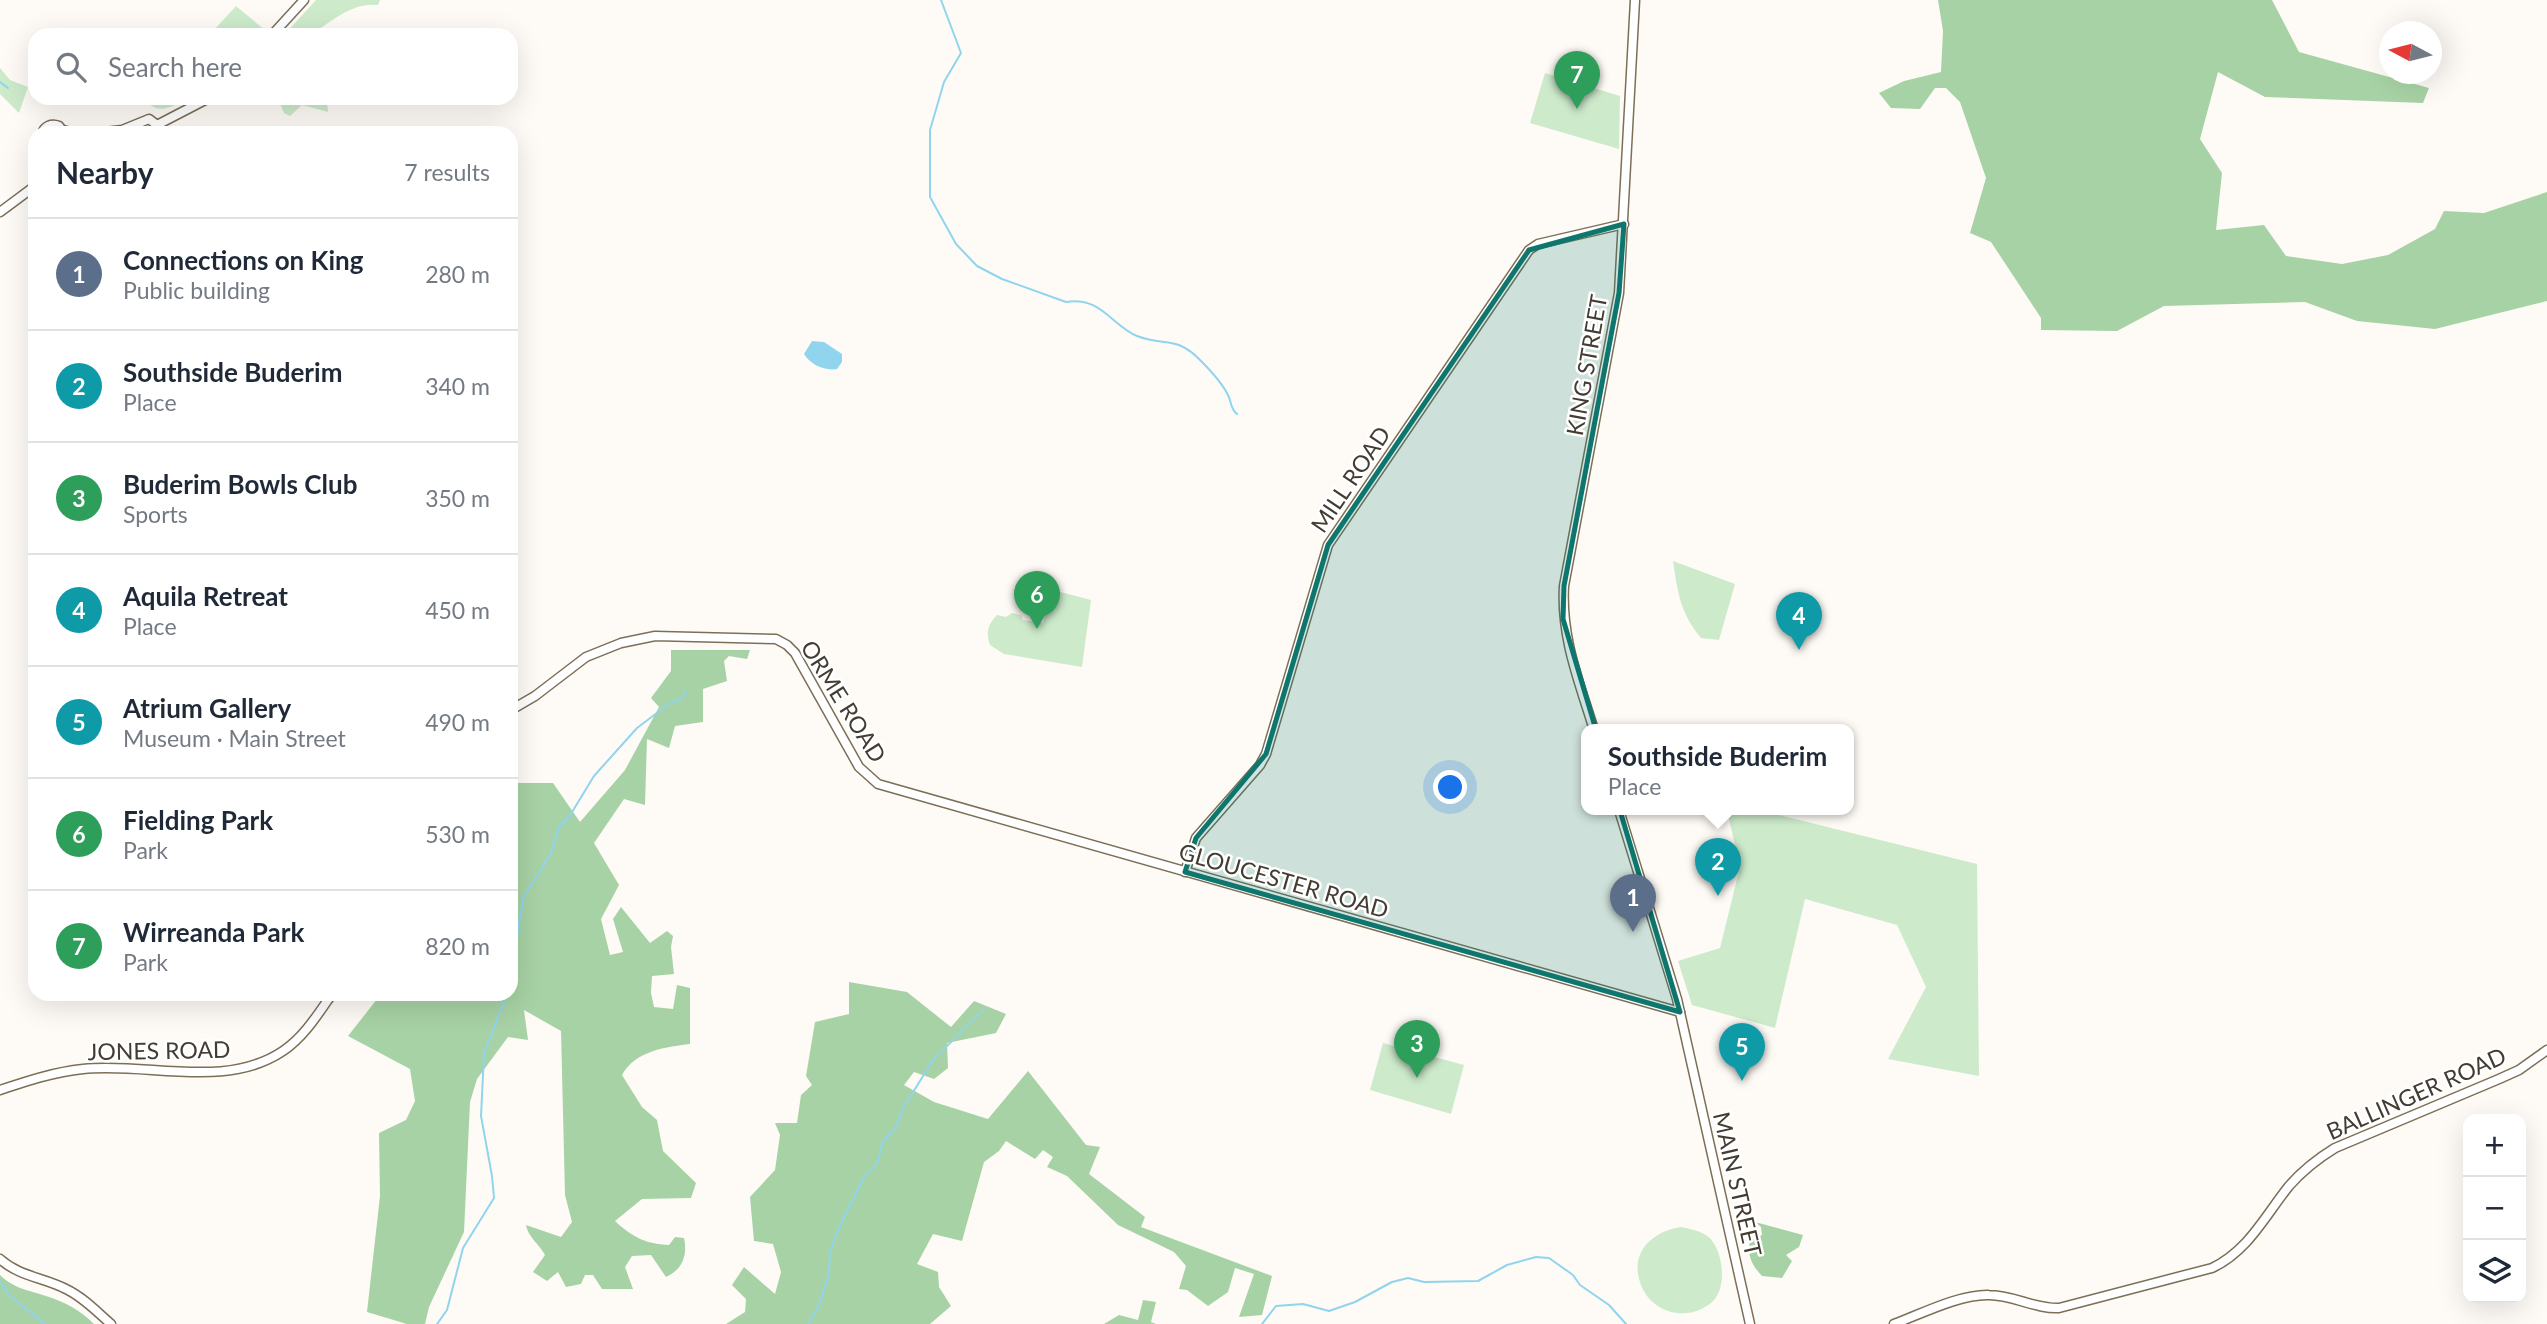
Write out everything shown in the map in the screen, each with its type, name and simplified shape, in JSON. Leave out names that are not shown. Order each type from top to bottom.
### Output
[{"type":"main road","points":[[278,28],[304,0]]},
{"type":"main road","name":"KING STREET","points":[[1592,724],[1564,632],[1564,586],[1619,293],[1635,0]]},
{"type":"main road","points":[[162,126],[197,105]]},
{"type":"main road","points":[[143,126],[149,119],[155,126]]},
{"type":"main road","points":[[0,212],[28,191]]},
{"type":"main road","name":"MILL ROAD","points":[[1185,872],[1196,838],[1260,765],[1266,754],[1328,545],[1529,250],[1538,244],[1624,223]]},
{"type":"main road","name":"ORME ROAD","points":[[518,706],[586,657],[621,643],[663,636],[776,639],[795,653],[859,767],[878,784]]},
{"type":"main road","name":"GLOUCESTER ROAD","points":[[878,784],[1680,1012]]},
{"type":"main road","points":[[1621,815],[1661,940],[1680,1012]]},
{"type":"main road","name":"JONES ROAD","points":[[0,1090],[31,1079],[84,1069],[211,1071],[251,1066],[283,1052],[294,1043],[327,1001]]},
{"type":"main road","name":"MAIN STREET","points":[[1680,1012],[1750,1324]]},
{"type":"main road","name":"BALLINGER ROAD","points":[[1894,1324],[1974,1296],[1991,1295],[2038,1307],[2059,1308],[2212,1268],[2226,1261],[2246,1243],[2289,1186],[2314,1161],[2335,1148],[2519,1070],[2547,1050]]},
{"type":"main road","points":[[0,1259],[21,1274],[56,1284],[73,1293],[111,1324]]},
{"type":"highlighted area","points":[[1624,224],[1619,293],[1564,586],[1563,619],[1680,1012],[1185,872],[1196,838],[1266,754],[1328,545],[1529,250]]},
{"type":"green space","points":[[316,0],[380,0],[378,5],[361,6],[345,12],[321,28],[290,28]]},
{"type":"green space","points":[[1938,0],[2272,0],[2299,52],[2379,74],[2379,84],[2415,84],[2429,88],[2423,103],[2265,97],[2218,72],[2200,139],[2222,173],[2216,230],[2264,225],[2286,256],[2342,264],[2388,255],[2435,229],[2444,211],[2484,213],[2547,192],[2547,301],[2435,329],[2357,321],[2305,302],[2164,306],[2117,331],[2041,330],[2041,318],[1991,242],[1970,233],[1986,178],[1960,102],[1946,88],[1935,88],[1920,109],[1891,108],[1879,93],[1904,81],[1941,72],[1943,31]]},
{"type":"green space","points":[[236,6],[263,28],[216,28]]},
{"type":"green space","points":[[0,68],[10,80],[28,87],[19,113],[0,94]]},
{"type":"green space","points":[[1545,73],[1620,96],[1619,149],[1530,123]]},
{"type":"green space","points":[[151,105],[174,105],[159,109]]},
{"type":"green space","points":[[281,105],[302,105],[290,116],[284,113]]},
{"type":"green space","points":[[302,105],[328,105],[328,112]]},
{"type":"green space","points":[[1673,561],[1735,584],[1719,640],[1701,638],[1688,620]]},
{"type":"green space","points":[[1053,590],[1091,600],[1082,667],[1004,654],[990,645],[988,629],[997,615],[1006,617],[1012,613],[1021,615],[1023,620],[1043,623]]},
{"type":"green space","points":[[671,650],[750,650],[747,659],[729,656],[724,661],[727,681],[703,689],[703,722],[675,726],[669,748],[647,739],[645,805],[624,799],[594,843],[619,885],[601,919],[610,955],[623,952],[613,919],[621,907],[650,943],[667,931],[673,936],[671,947],[674,974],[652,976],[654,1007],[673,1009],[677,985],[690,988],[690,1044],[643,1055],[622,1075],[642,1107],[657,1120],[663,1151],[696,1183],[691,1198],[642,1199],[615,1221],[633,1235],[653,1243],[669,1245],[675,1237],[684,1238],[685,1250],[680,1266],[666,1277],[651,1255],[632,1256],[625,1267],[633,1289],[602,1289],[593,1275],[585,1275],[581,1284],[566,1287],[558,1272],[547,1281],[533,1272],[545,1255],[526,1225],[561,1237],[572,1222],[565,1195],[561,1031],[524,1010],[528,1040],[508,1037],[477,1079],[470,1102],[464,1232],[429,1307],[425,1324],[407,1324],[367,1312],[380,1196],[379,1133],[406,1120],[415,1101],[410,1069],[348,1036],[376,1001],[518,1001],[518,783],[553,783],[580,822],[625,770],[659,707],[651,698],[671,671]]},
{"type":"green space","points":[[1728,815],[1779,815],[1977,864],[1979,1076],[1888,1059],[1926,987],[1897,925],[1805,899],[1775,1028],[1692,1005],[1678,961],[1720,948],[1740,867]]},
{"type":"green space","points":[[849,982],[907,992],[951,1027],[974,1001],[1006,1014],[996,1033],[947,1043],[948,1068],[934,1079],[914,1072],[904,1085],[934,1102],[988,1119],[1028,1071],[1086,1145],[1100,1147],[1089,1174],[1145,1217],[1141,1227],[1272,1276],[1262,1315],[1239,1317],[1254,1274],[1235,1268],[1228,1292],[1208,1306],[1187,1290],[1179,1289],[1186,1266],[1174,1252],[1118,1225],[1067,1176],[1047,1167],[1053,1157],[1043,1150],[1035,1159],[1006,1141],[999,1151],[984,1162],[962,1241],[933,1234],[917,1264],[938,1272],[939,1287],[951,1306],[930,1324],[726,1324],[745,1312],[746,1299],[732,1285],[744,1267],[775,1294],[781,1272],[773,1244],[754,1241],[750,1197],[775,1170],[780,1135],[775,1123],[797,1123],[801,1095],[812,1085],[806,1076],[815,1022],[849,1014]]},
{"type":"green space","points":[[1383,1043],[1464,1065],[1451,1114],[1370,1090]]},
{"type":"green space","points":[[1755,1222],[1803,1235],[1799,1247],[1786,1255],[1792,1261],[1782,1278],[1762,1276],[1753,1264],[1749,1251],[1750,1241],[1762,1235],[1761,1227]]},
{"type":"green space","points":[[1680,1227],[1699,1232],[1710,1239],[1719,1255],[1722,1271],[1721,1286],[1715,1299],[1695,1312],[1673,1312],[1653,1302],[1645,1293],[1638,1271],[1638,1261],[1646,1245],[1661,1233]]},
{"type":"green space","points":[[0,1275],[16,1286],[66,1304],[94,1324],[0,1324]]},
{"type":"green space","points":[[1143,1300],[1156,1302],[1151,1322],[1156,1324],[1104,1324],[1119,1315],[1138,1320]]},
{"type":"water","points":[[812,341],[824,342],[842,354],[842,362],[837,369],[823,368],[807,358],[804,354]]},
{"type":"waterway","points":[[941,0],[961,53],[944,82],[930,130],[930,197],[956,244],[977,266],[1002,279],[1066,302],[1088,303],[1137,336],[1185,348],[1201,361],[1219,382],[1237,414]]},
{"type":"waterway","points":[[0,82],[8,88]]},
{"type":"waterway","points":[[518,931],[523,898],[551,853],[559,827],[569,817],[594,776],[637,728],[670,703],[681,699],[686,691]]},
{"type":"waterway","points":[[437,1324],[447,1310],[463,1248],[494,1198],[481,1116],[484,1054],[504,1001]]},
{"type":"waterway","points":[[808,1324],[818,1308],[838,1230],[864,1177],[877,1164],[883,1142],[898,1124],[902,1110],[933,1060],[983,1010]]},
{"type":"waterway","points":[[1262,1324],[1276,1306],[1303,1304],[1329,1311],[1355,1302],[1392,1282],[1408,1278],[1424,1282],[1478,1281],[1507,1265],[1536,1257],[1549,1258],[1573,1275],[1580,1285],[1609,1305],[1626,1324]]},
{"type":"waterway","points":[[0,1282],[10,1296],[45,1324]]},
{"type":"place","name":"Wirreanda Park","points":[[1577,109]]},
{"type":"place","name":"Fielding Park","points":[[1037,629]]},
{"type":"place","name":"Aquila Retreat","points":[[1799,650]]},
{"type":"place","name":"Southside Buderim","points":[[1718,896]]},
{"type":"place","name":"Connections on King","points":[[1633,932]]},
{"type":"place","name":"Buderim Bowls Club","points":[[1417,1078]]},
{"type":"place","name":"Atrium Gallery","points":[[1742,1081]]}]
